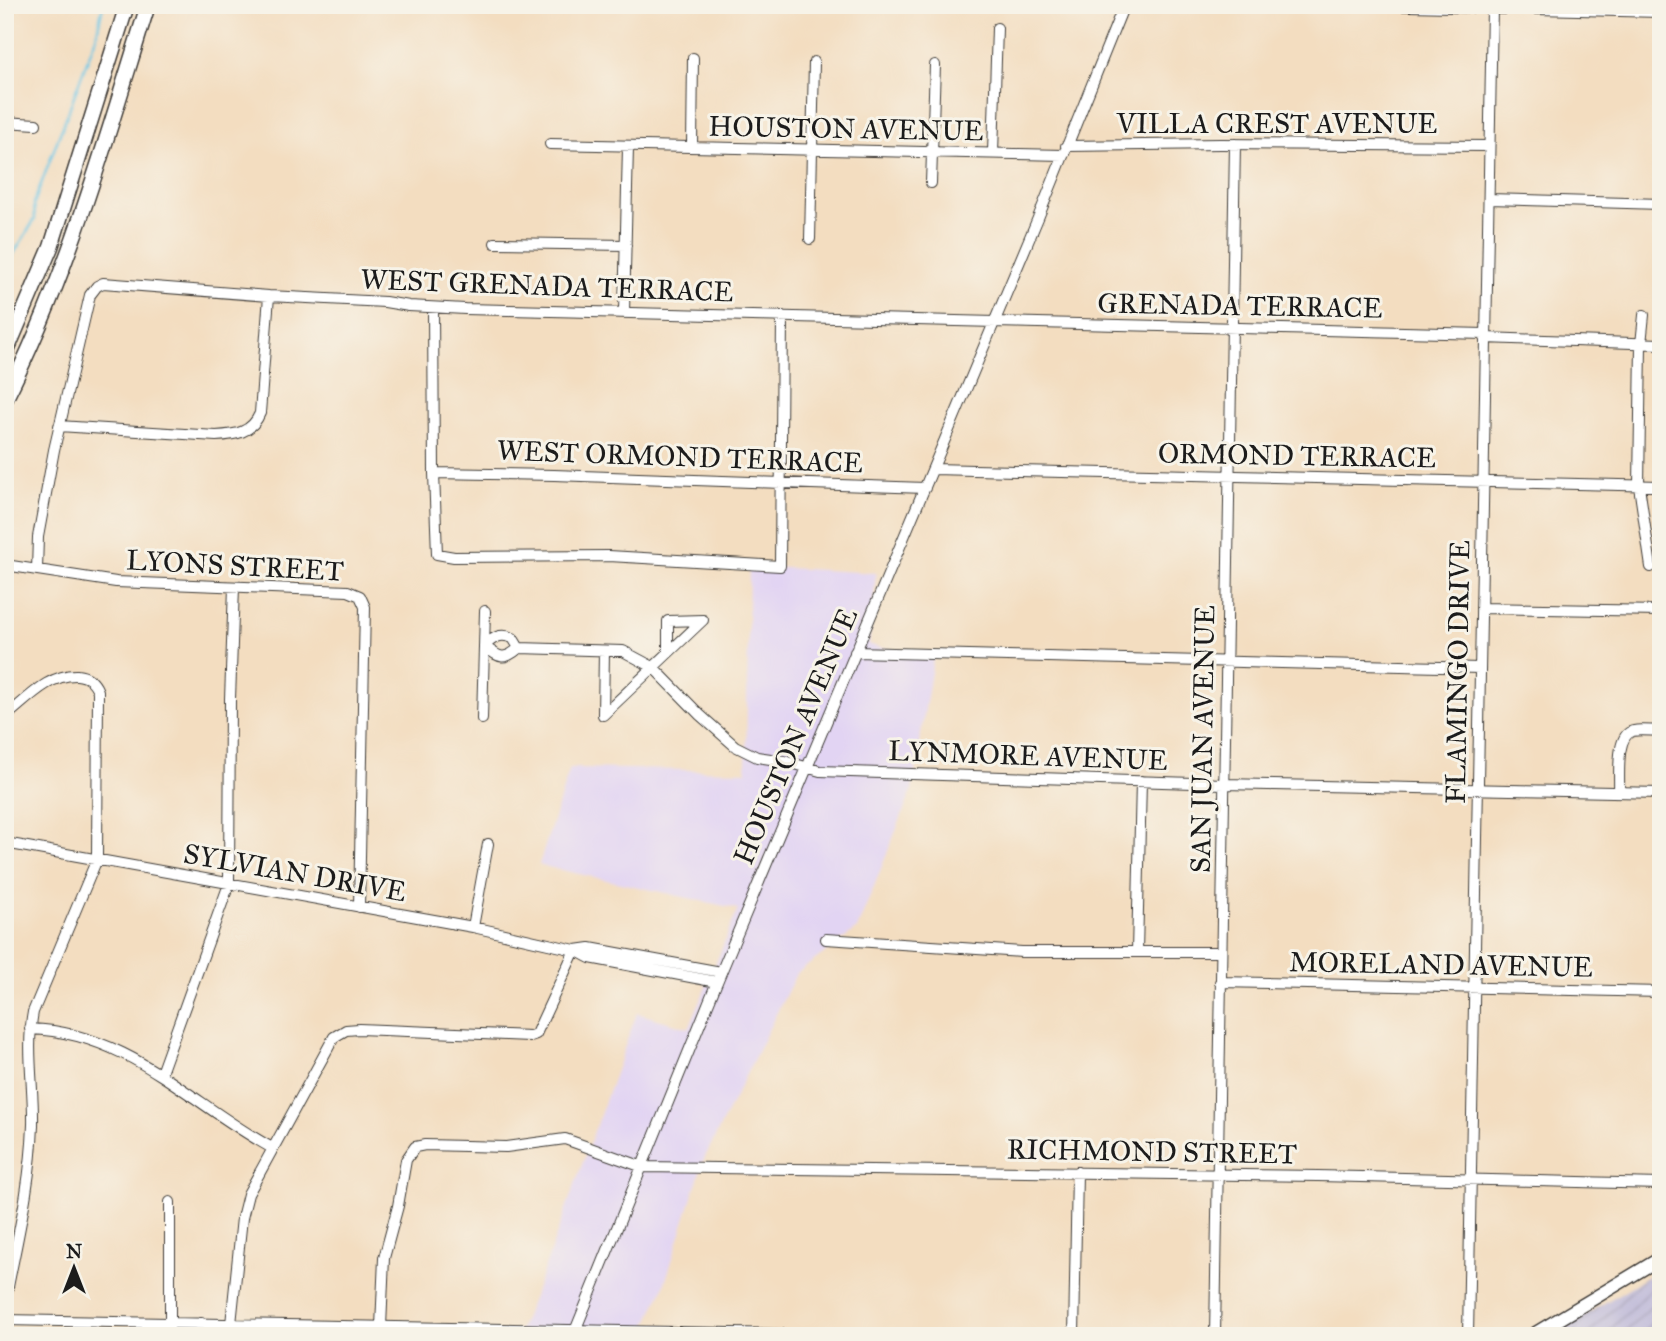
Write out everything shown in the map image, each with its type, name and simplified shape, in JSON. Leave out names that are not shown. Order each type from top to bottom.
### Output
[{"type":"highway","points":[[5,355],[51,247],[126,8]]},
{"type":"highway","points":[[5,400],[39,330],[63,269],[93,183],[147,8]]},
{"type":"main road","points":[[1531,1336],[1661,1258]]},
{"type":"street","name":"HOUSTON AVENUE","points":[[575,1333],[719,977],[933,469],[1124,5]]},
{"type":"street","points":[[1368,5],[1661,12]]},
{"type":"street","name":"FLAMINGO DRIVE","points":[[1468,1336],[1492,8]]},
{"type":"street","points":[[993,153],[997,29]]},
{"type":"street","points":[[691,147],[693,58]]},
{"type":"street","points":[[810,239],[814,62]]},
{"type":"street","points":[[931,183],[935,65]]},
{"type":"street","points":[[5,122],[36,124]]},
{"type":"street","name":"HOUSTON AVENUE","points":[[550,144],[993,153],[1064,151]]},
{"type":"street","name":"VILLA CREST AVENUE","points":[[1064,151],[1235,144],[1488,146]]},
{"type":"street","name":"SAN JUAN AVENUE","points":[[1215,1336],[1235,144]]},
{"type":"street","points":[[624,313],[628,146]]},
{"type":"street","points":[[1489,199],[1661,204]]},
{"type":"street","points":[[495,243],[626,245]]},
{"type":"street","name":"WEST GRENADA TERRACE","points":[[59,426],[88,302],[93,289],[99,285],[118,283],[269,296],[385,302],[433,308],[993,322]]},
{"type":"street","points":[[37,570],[38,537],[59,426],[216,436],[237,434],[250,428],[260,413],[269,296]]},
{"type":"street","points":[[433,308],[437,554],[454,557],[609,556],[780,566],[782,316]]},
{"type":"street","points":[[1644,315],[1641,344],[1639,485],[1651,567]]},
{"type":"street","name":"GRENADA TERRACE","points":[[993,322],[1485,336],[1661,344]]},
{"type":"street","name":"ORMOND TERRACE","points":[[933,469],[1661,486]]},
{"type":"street","name":"WEST ORMOND TERRACE","points":[[434,473],[925,488]]},
{"type":"street","name":"LYONS STREET","points":[[5,565],[116,582],[348,591],[360,596],[364,602],[359,907]]},
{"type":"street","points":[[161,1073],[229,884],[230,699],[234,587]]},
{"type":"street","points":[[1481,608],[1661,611]]},
{"type":"street","points":[[482,719],[485,611]]},
{"type":"street","name":"LYNMORE AVENUE","points":[[519,648],[513,638],[504,635],[494,637],[484,646],[499,657],[510,657],[519,648],[623,651],[653,667],[735,746],[757,757],[836,773],[1661,793]]},
{"type":"street","points":[[604,651],[603,715],[668,653]]},
{"type":"street","points":[[855,652],[1480,668]]},
{"type":"street","points":[[5,717],[52,680],[67,675],[82,676],[96,685],[98,691],[97,859],[33,1012],[30,1029],[33,1123],[30,1168],[5,1302]]},
{"type":"street","points":[[1619,792],[1622,740],[1634,730],[1661,731]]},
{"type":"street","points":[[1138,952],[1141,781]]},
{"type":"street","name":"SYLVIAN DRIVE","points":[[5,843],[473,927],[575,950],[590,958],[719,977]]},
{"type":"street","points":[[473,927],[488,844]]},
{"type":"street","points":[[826,939],[981,951],[1220,952]]},
{"type":"street","points":[[231,1324],[246,1200],[332,1039],[346,1030],[359,1029],[530,1036],[540,1030],[575,950]]},
{"type":"street","name":"MORELAND AVENUE","points":[[1220,982],[1661,992]]},
{"type":"street","points":[[30,1029],[65,1031],[91,1038],[161,1073],[272,1148]]},
{"type":"street","name":"RICHMOND STREET","points":[[381,1327],[384,1258],[398,1206],[406,1160],[415,1147],[425,1145],[506,1147],[565,1139],[643,1167],[1217,1174],[1661,1184]]},
{"type":"street","points":[[1074,1336],[1077,1172]]},
{"type":"street","points":[[170,1202],[170,1322]]},
{"type":"street","points":[[5,1320],[575,1333],[898,1336]]},
{"type":"street","points":[[201,1323],[201,1336]]},
{"type":"shaded area","points":[[749,566],[876,573],[869,645],[933,659],[912,790],[857,929],[796,974],[704,1159],[663,1289],[642,1336],[517,1336],[542,1275],[637,1013],[689,1028],[738,909],[539,865],[570,768],[746,771]]},
{"type":"shaded area","points":[[1661,1268],[1661,1336],[1551,1336]]},
{"type":"waterway","points":[[5,268],[35,219],[34,203],[96,37],[103,5]]}]
